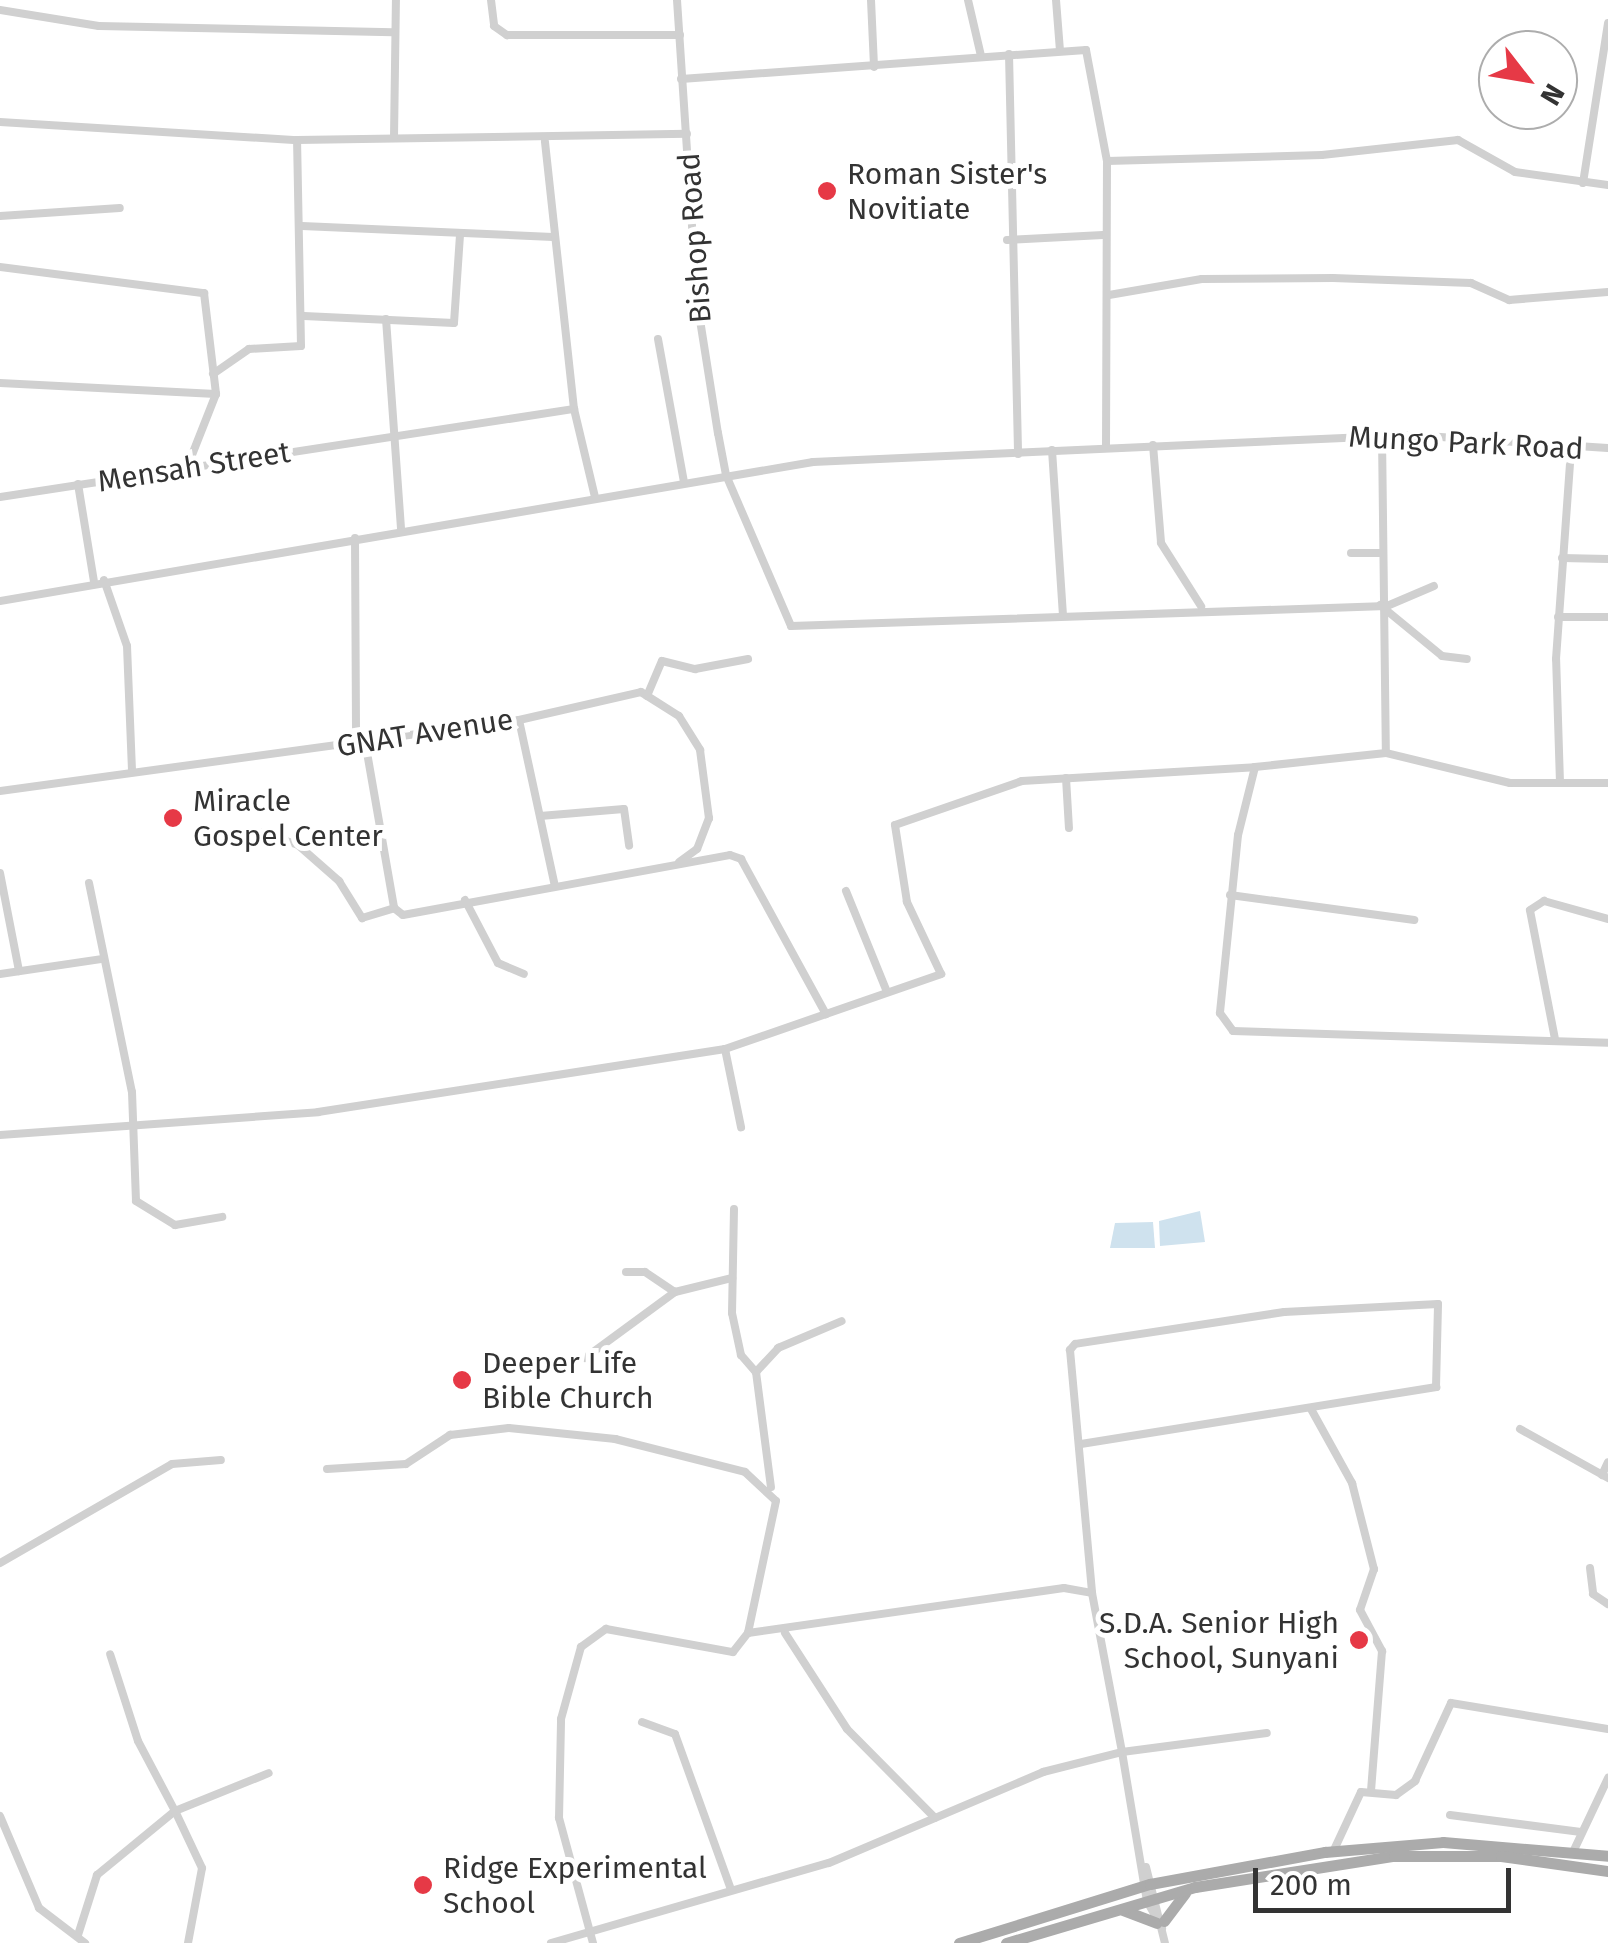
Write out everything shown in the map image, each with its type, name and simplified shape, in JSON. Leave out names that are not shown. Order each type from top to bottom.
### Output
[{"type":"main road","points":[[958,1943],[1150,1884],[1354,1855],[1574,1850],[1608,1856]]},
{"type":"main road","points":[[1354,1855],[1501,1856],[1608,1871]]},
{"type":"main road","points":[[1006,1943],[1108,1909],[1334,1858]]},
{"type":"main road","points":[[1108,1909],[1161,1924],[1195,1887]]},
{"type":"street","points":[[394,138],[396,0]]},
{"type":"street","points":[[491,0],[494,26],[507,34],[680,34]]},
{"type":"street","name":"Bishop Road","points":[[677,0],[697,301],[726,475],[791,626],[1062,615]]},
{"type":"street","points":[[870,0],[874,67]]},
{"type":"street","points":[[968,0],[981,56]]},
{"type":"street","points":[[1056,0],[1060,51]]},
{"type":"street","points":[[0,10],[99,26],[393,32]]},
{"type":"street","points":[[1583,184],[1590,90],[1608,23]]},
{"type":"street","points":[[681,79],[1009,54],[1092,54],[1107,160],[1102,235],[1108,295],[1106,447]]},
{"type":"street","points":[[1009,54],[1007,240],[1018,454]]},
{"type":"street","points":[[0,122],[297,140],[546,142],[687,134]]},
{"type":"street","points":[[213,374],[248,349],[299,349],[304,316],[297,140]]},
{"type":"street","points":[[1107,160],[1322,156],[1458,140],[1515,172],[1608,185]]},
{"type":"street","points":[[546,142],[574,408],[595,497]]},
{"type":"street","points":[[0,216],[120,208]]},
{"type":"street","points":[[302,226],[460,236],[554,237]]},
{"type":"street","points":[[1007,240],[1102,235]]},
{"type":"street","points":[[304,316],[458,321],[460,236]]},
{"type":"street","points":[[0,266],[190,285],[204,293],[216,394],[185,470]]},
{"type":"street","points":[[1108,295],[1202,279],[1333,278],[1470,283],[1510,300],[1608,292]]},
{"type":"street","points":[[386,319],[388,440],[401,530]]},
{"type":"street","points":[[658,339],[684,482]]},
{"type":"street","points":[[0,383],[216,394]]},
{"type":"street","name":"Mensah Street","points":[[0,497],[388,440],[574,408]]},
{"type":"street","points":[[1382,436],[1380,606],[1386,753]]},
{"type":"street","name":"Mungo Park Road","points":[[0,601],[726,475],[1052,450],[1325,437],[1382,436],[1571,452],[1608,448]]},
{"type":"street","points":[[1153,446],[1161,543],[1201,606]]},
{"type":"street","points":[[1052,450],[1062,615],[1170,616],[1201,606],[1380,606],[1434,586]]},
{"type":"street","points":[[1560,783],[1558,617],[1571,452]]},
{"type":"street","points":[[78,484],[99,581],[128,646],[132,772]]},
{"type":"street","points":[[355,538],[360,743],[394,908],[403,915],[465,900],[679,862],[741,860],[826,1014]]},
{"type":"street","points":[[1352,553],[1381,553]]},
{"type":"street","points":[[1562,558],[1608,559]]},
{"type":"street","points":[[1380,606],[1442,656],[1467,659]]},
{"type":"street","points":[[1558,617],[1608,616]]},
{"type":"street","points":[[679,862],[696,849],[709,818],[700,750],[678,716],[647,696],[662,661],[695,669],[748,659]]},
{"type":"street","name":"GNAT Avenue","points":[[0,791],[518,720],[623,692],[647,696]]},
{"type":"street","points":[[518,720],[555,886]]},
{"type":"street","points":[[0,1134],[318,1112],[725,1049],[940,974],[908,902],[892,828],[1022,781],[1255,768],[1386,753],[1510,783],[1608,783]]},
{"type":"street","points":[[1255,768],[1230,895],[1221,1026],[1608,1044]]},
{"type":"street","points":[[1066,778],[1069,828]]},
{"type":"street","points":[[540,816],[624,809],[629,846]]},
{"type":"street","points":[[254,830],[298,845],[362,918],[394,908]]},
{"type":"street","points":[[0,872],[19,971]]},
{"type":"street","points":[[89,883],[101,958],[132,1092],[127,1126],[140,1208],[175,1225],[222,1218]]},
{"type":"street","points":[[846,891],[888,992]]},
{"type":"street","points":[[1230,895],[1414,920]]},
{"type":"street","points":[[465,900],[498,963],[524,974]]},
{"type":"street","points":[[1555,1039],[1530,910],[1544,900],[1608,919]]},
{"type":"street","points":[[0,974],[101,958]]},
{"type":"street","points":[[725,1049],[742,1126]]},
{"type":"street","points":[[592,1940],[559,1818],[561,1718],[581,1648],[591,1635],[622,1628],[733,1652],[748,1633],[771,1487],[756,1372],[738,1343],[732,1278],[734,1209]]},
{"type":"street","points":[[626,1272],[645,1272],[676,1292]]},
{"type":"street","points":[[585,1358],[676,1292],[732,1278]]},
{"type":"street","points":[[1081,1444],[1436,1388],[1438,1304],[1092,1337],[1070,1350],[1092,1592],[1122,1752],[1165,1943]]},
{"type":"street","points":[[756,1372],[778,1348],[842,1320]]},
{"type":"street","points":[[1311,1410],[1352,1483],[1374,1568],[1360,1610],[1382,1651],[1370,1791],[1344,1812],[1334,1858]]},
{"type":"street","points":[[1520,1428],[1605,1477],[1608,1462]]},
{"type":"street","points":[[327,1470],[406,1464],[450,1434],[558,1429],[745,1472],[771,1487]]},
{"type":"street","points":[[0,1563],[172,1464],[221,1460]]},
{"type":"street","points":[[1590,1568],[1593,1594],[1608,1604]]},
{"type":"street","points":[[748,1633],[785,1634],[1028,1587],[1092,1592]]},
{"type":"street","points":[[785,1634],[846,1729],[935,1818]]},
{"type":"street","points":[[110,1654],[138,1741],[202,1868],[188,1943]]},
{"type":"street","points":[[1370,1791],[1396,1795],[1415,1781],[1451,1703],[1608,1728]]},
{"type":"street","points":[[642,1722],[675,1734],[730,1887]]},
{"type":"street","points":[[551,1943],[592,1940],[730,1887],[829,1862],[1043,1772],[1122,1752],[1268,1734]]},
{"type":"street","points":[[0,1816],[39,1908],[82,1941],[97,1875],[175,1811],[269,1773]]},
{"type":"street","points":[[1574,1850],[1608,1778]]},
{"type":"street","points":[[1450,1815],[1581,1832]]},
{"type":"water","points":[[1200,1211],[1205,1242],[1160,1246],[1159,1221]]},
{"type":"water","points":[[1153,1222],[1155,1248],[1110,1248],[1115,1223]]},
{"type":"place","name":"Roman Sister's Novitiate","points":[[827,191]]},
{"type":"place","name":"Miracle Gospel Center","points":[[173,818]]},
{"type":"place","name":"Deeper Life Bible Church","points":[[462,1380]]},
{"type":"place","name":"S.D.A. Senior High School, Sunyani","points":[[1359,1640]]},
{"type":"place","name":"Ridge Experimental School","points":[[423,1885]]}]
